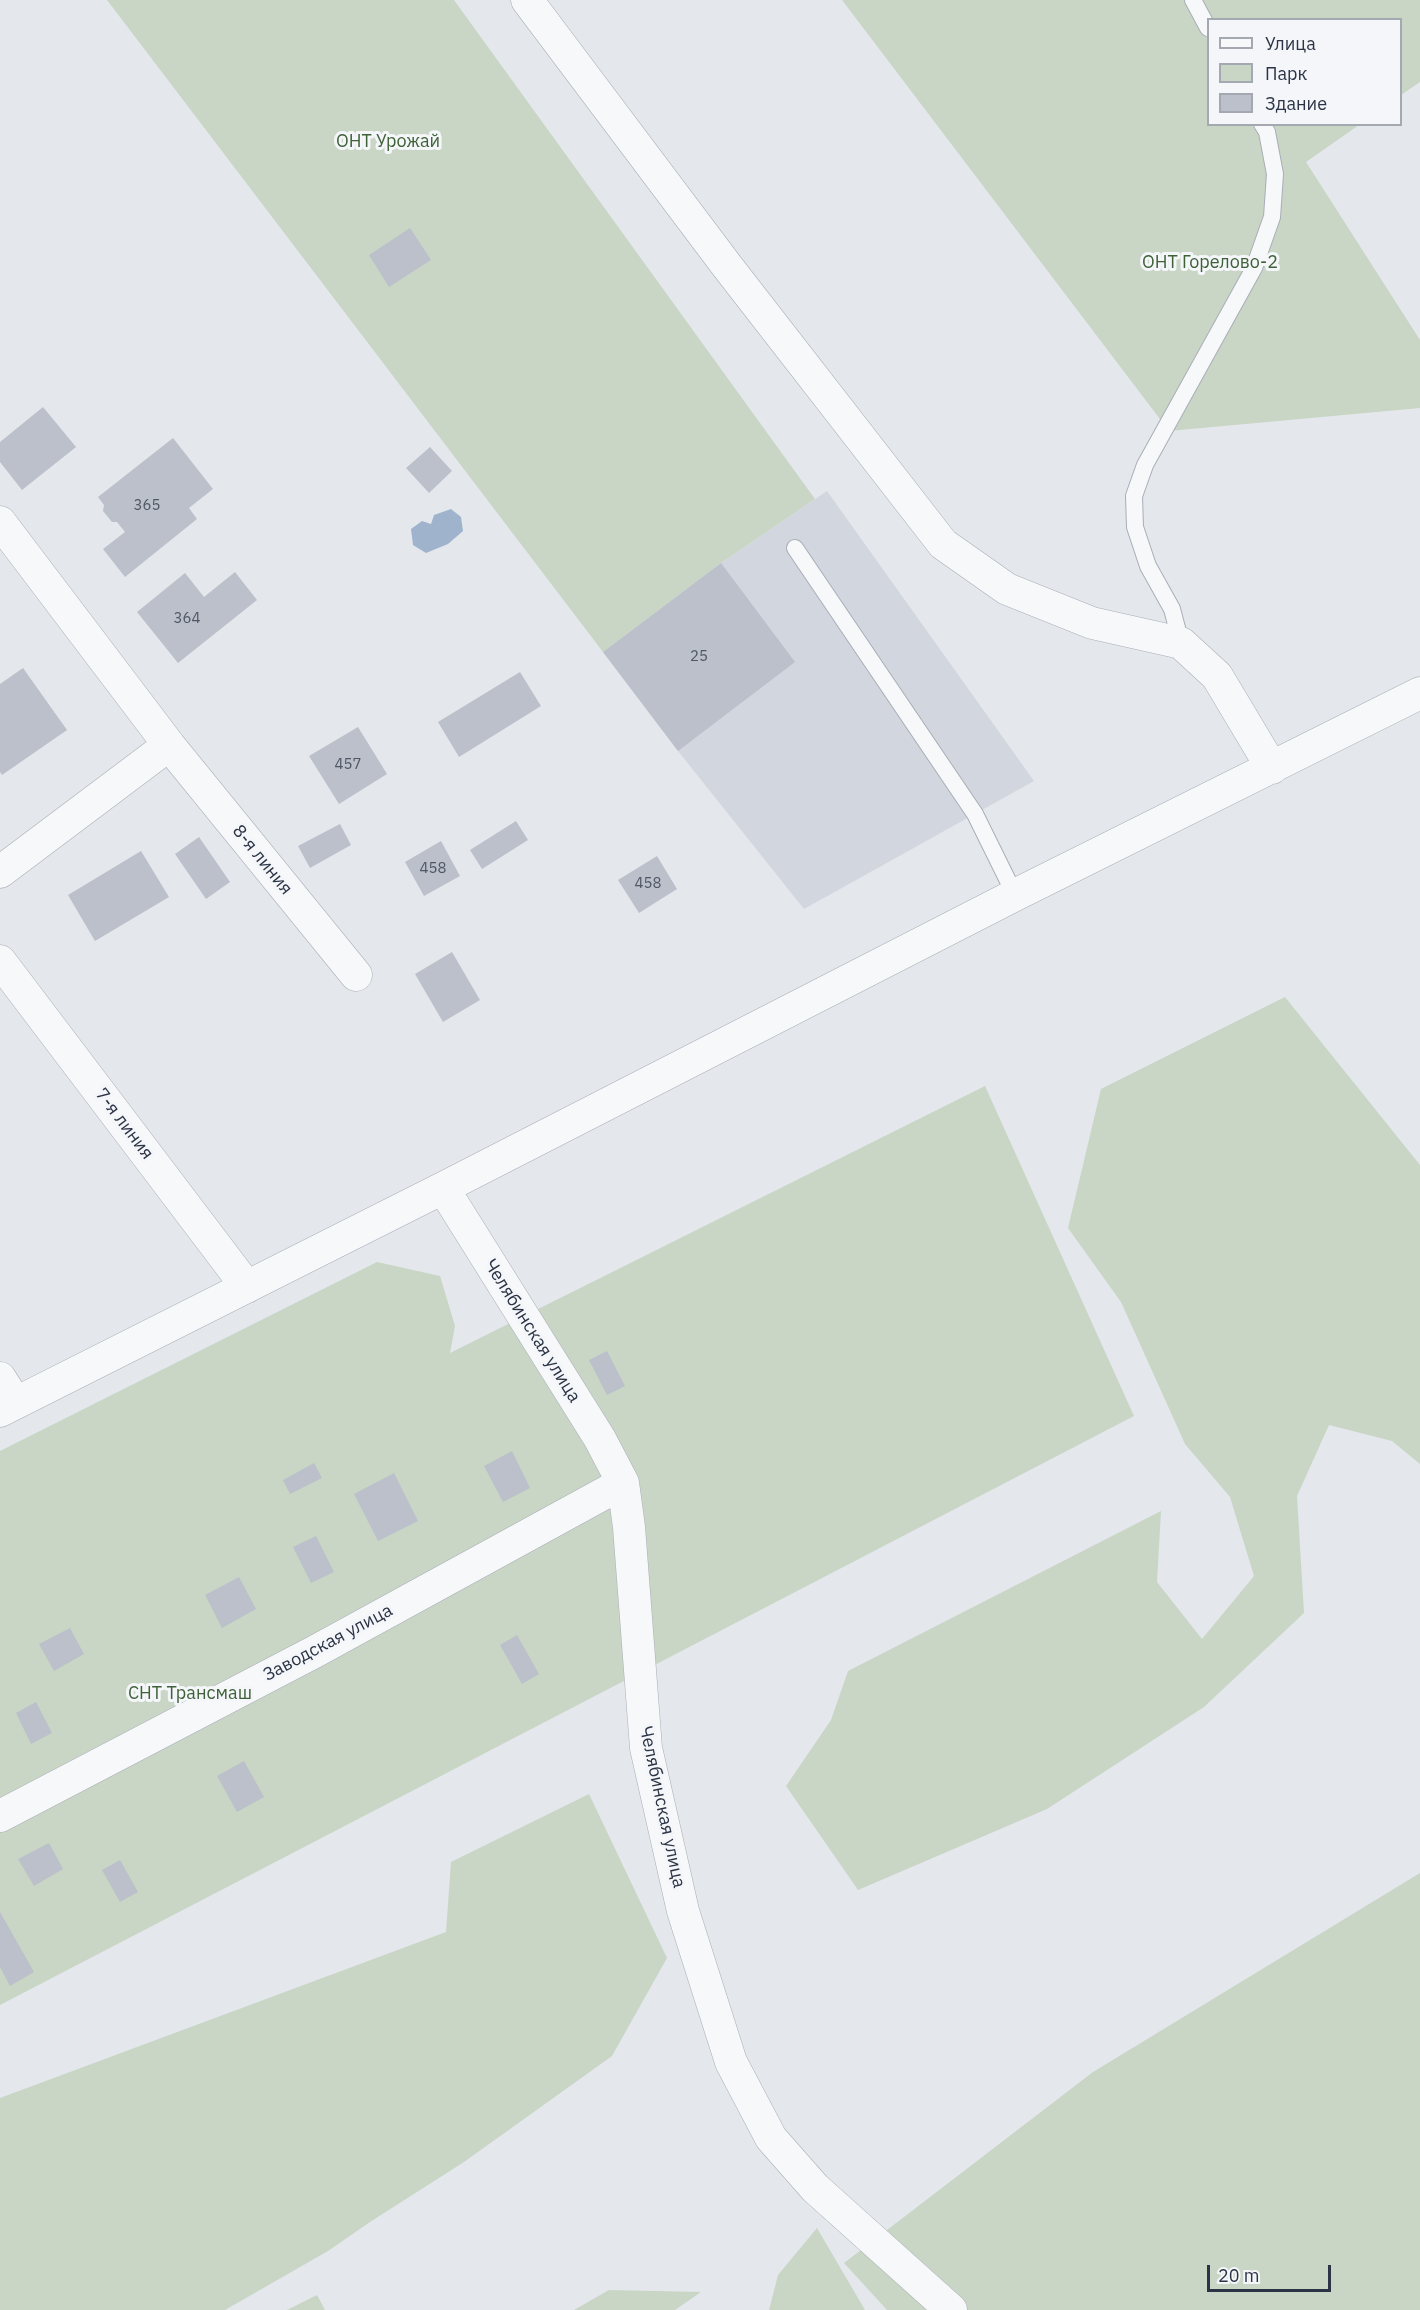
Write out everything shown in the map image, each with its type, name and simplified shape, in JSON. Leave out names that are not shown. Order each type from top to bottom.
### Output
[{"type":"street","points":[[527,0],[727,266],[943,544],[1007,589],[1092,623],[1181,643],[1217,676],[1272,768]]},
{"type":"street","name":"8-я линия","points":[[0,522],[169,745],[356,975]]},
{"type":"street","points":[[5,1397],[247,1287],[1015,896],[1420,693]]},
{"type":"street","points":[[0,872],[169,745]]},
{"type":"street","name":"7-я линия","points":[[0,961],[247,1287]]},
{"type":"street","name":"Челябинская улица","points":[[443,1188],[600,1439],[623,1483],[629,1527],[646,1748],[683,1911],[731,2062],[771,2138],[815,2188],[951,2310]]},
{"type":"street","name":"Заводская улица","points":[[0,1816],[316,1651],[623,1483]]},
{"type":"lane","points":[[1193,0],[1207,24]]},
{"type":"lane","points":[[1181,643],[1172,609],[1148,566],[1135,527],[1134,496],[1144,465],[1254,268],[1272,217],[1275,174],[1267,132],[1263,126]]},
{"type":"lane","points":[[795,548],[975,814],[1015,896]]},
{"type":"shaded area","points":[[827,491],[1034,781],[804,909],[678,751],[603,652],[721,563]]},
{"type":"green space","name":"ОНТ Урожай","points":[[107,0],[454,0],[815,499],[721,563],[603,652]]},
{"type":"green space","name":"ОНТ Горелово-2","points":[[842,0],[1420,0],[1420,82],[1402,94],[1402,18],[1207,18],[1207,126],[1358,126],[1306,162],[1420,340],[1420,408],[1169,431]]},
{"type":"green space","points":[[1285,997],[1420,1165],[1420,1464],[1392,1441],[1329,1425],[1297,1496],[1304,1613],[1204,1707],[1047,1809],[858,1890],[786,1786],[831,1720],[848,1671],[1161,1511],[1157,1582],[1202,1639],[1254,1576],[1230,1497],[1185,1444],[1121,1302],[1068,1228],[1101,1089]]},
{"type":"green space","name":"СНТ Трансмаш","points":[[985,1086],[1134,1416],[0,2005],[0,1451],[377,1262],[440,1276],[455,1326],[450,1353]]},
{"type":"green space","points":[[589,1794],[667,1958],[612,2056],[464,2162],[328,2251],[225,2310],[0,2310],[0,2098],[446,1932],[451,1862]]},
{"type":"green space","points":[[1420,1873],[1420,2310],[887,2310],[844,2263],[1093,2072]]},
{"type":"green space","points":[[817,2228],[865,2310],[769,2310],[778,2275]]},
{"type":"green space","points":[[609,2290],[701,2292],[675,2310],[574,2310]]},
{"type":"green space","points":[[317,2295],[325,2310],[287,2310]]},
{"type":"water","points":[[451,509],[461,517],[463,531],[448,544],[426,553],[413,545],[411,529],[422,521],[431,524],[434,515]]},
{"type":"building","points":[[410,228],[431,260],[389,287],[369,255]]},
{"type":"building","points":[[43,407],[76,447],[22,490],[0,462],[0,442]]},
{"type":"building","points":[[173,438],[213,489],[189,508],[197,519],[125,577],[103,549],[125,532],[103,511],[104,505],[98,497]]},
{"type":"building","points":[[430,447],[452,471],[429,493],[406,468]]},
{"type":"building","points":[[721,563],[795,662],[678,751],[603,652]]},
{"type":"building","points":[[235,572],[257,600],[178,663],[137,612],[185,573],[204,597]]},
{"type":"building","points":[[23,668],[67,730],[2,775],[0,772],[0,684]]},
{"type":"building","points":[[520,672],[541,706],[459,757],[438,722]]},
{"type":"building","points":[[358,727],[387,774],[339,804],[309,756]]},
{"type":"building","points":[[516,821],[528,840],[482,869],[470,850]]},
{"type":"building","points":[[340,824],[351,845],[310,868],[298,846]]},
{"type":"building","points":[[199,837],[230,882],[206,899],[175,854]]},
{"type":"building","points":[[441,841],[460,876],[424,896],[405,862]]},
{"type":"building","points":[[141,851],[169,897],[95,941],[68,895]]},
{"type":"building","points":[[657,856],[677,889],[639,913],[618,880]]},
{"type":"building","points":[[452,952],[480,1000],[443,1022],[415,974]]},
{"type":"building","points":[[607,1351],[625,1386],[607,1395],[589,1360]]},
{"type":"building","points":[[512,1451],[530,1488],[503,1502],[484,1466]]},
{"type":"building","points":[[314,1463],[322,1478],[290,1494],[283,1480]]},
{"type":"building","points":[[394,1473],[418,1521],[378,1541],[354,1494]]},
{"type":"building","points":[[316,1536],[334,1572],[311,1583],[293,1547]]},
{"type":"building","points":[[239,1577],[256,1609],[222,1628],[205,1595]]},
{"type":"building","points":[[70,1628],[84,1654],[54,1671],[39,1644]]},
{"type":"building","points":[[517,1635],[539,1674],[522,1684],[500,1645]]},
{"type":"building","points":[[36,1702],[52,1733],[31,1744],[16,1713]]},
{"type":"building","points":[[244,1761],[264,1797],[237,1812],[217,1776]]},
{"type":"building","points":[[49,1843],[63,1869],[34,1886],[18,1859]]},
{"type":"building","points":[[120,1860],[138,1892],[120,1902],[102,1870]]},
{"type":"building","points":[[0,1912],[34,1972],[10,1986],[0,1967]]}]
